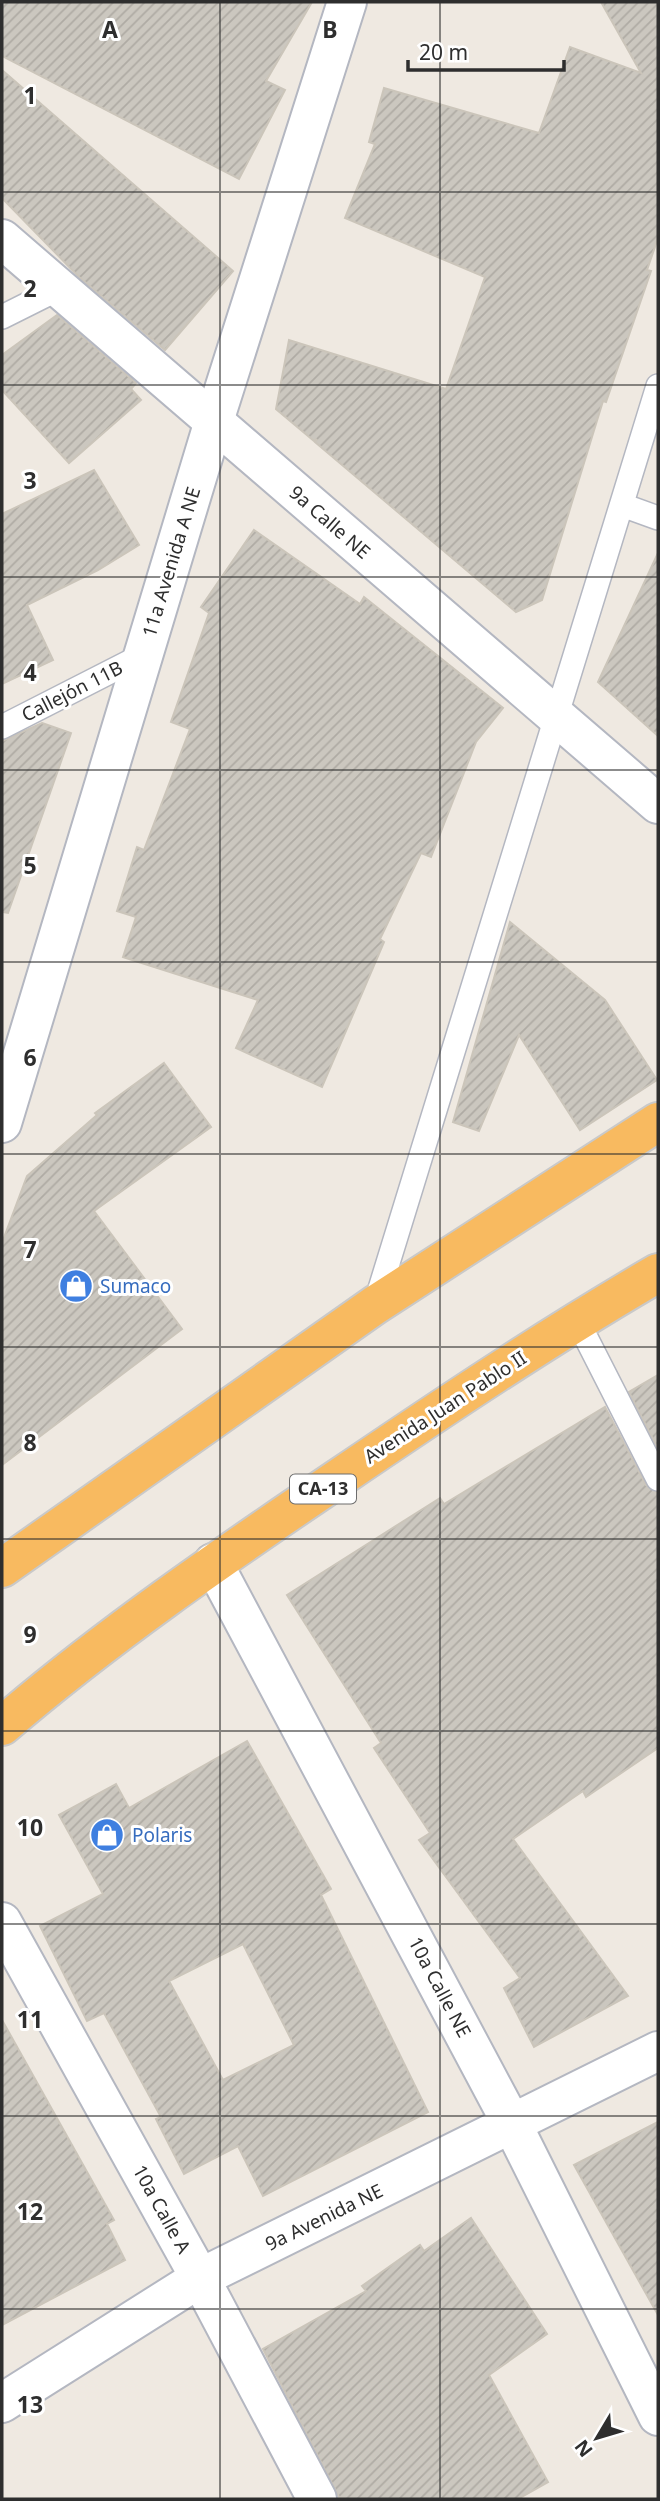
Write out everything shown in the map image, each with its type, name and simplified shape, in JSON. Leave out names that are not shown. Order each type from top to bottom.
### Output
[{"type":"highway","points":[[2,1567],[375,1305],[658,1122]]},
{"type":"highway","name":"Avenida Juan Pablo II","points":[[2,1726],[39,1693],[213,1563],[577,1320],[658,1273]]},
{"type":"street","name":"11a Avenida A NE","points":[[2,1124],[214,421],[347,2]]},
{"type":"street","name":"9a Calle NE","points":[[2,239],[658,804]]},
{"type":"street","name":"10a Calle NE","points":[[213,1563],[513,2126],[658,2416]]},
{"type":"street","name":"10a Calle A","points":[[2,1922],[200,2278],[317,2499]]},
{"type":"street","name":"9a Avenida NE","points":[[2,2403],[200,2278],[513,2126],[658,2051]]},
{"type":"lane","points":[[2,317],[60,288]]},
{"type":"lane","points":[[375,1305],[658,386]]},
{"type":"lane","points":[[622,505],[658,518]]},
{"type":"lane","name":"Callejón 11B","points":[[2,727],[143,655]]},
{"type":"lane","points":[[577,1320],[658,1479]]},
{"type":"building","points":[[2,2],[312,2],[266,81],[285,90],[239,179],[2,56]]},
{"type":"building","points":[[601,2],[658,2],[658,238],[647,270],[651,271],[606,402],[603,401],[542,600],[516,612],[315,442],[317,439],[314,441],[276,409],[289,340],[446,389],[485,277],[345,218],[375,144],[369,142],[384,88],[539,133],[570,47],[641,73]]},
{"type":"building","points":[[2,70],[233,271],[165,350],[79,277],[2,198]]},
{"type":"building","points":[[57,315],[136,383],[131,389],[141,400],[69,463],[2,390],[2,355]]},
{"type":"building","points":[[94,470],[139,545],[98,570],[27,605],[53,660],[2,684],[2,514]]},
{"type":"building","points":[[254,530],[360,604],[364,597],[503,708],[476,742],[431,857],[421,853],[380,939],[384,942],[322,1087],[236,1048],[258,1000],[123,957],[136,917],[117,911],[137,847],[144,850],[190,729],[171,722],[209,613],[201,607]]},
{"type":"building","points":[[658,553],[658,736],[598,682]]},
{"type":"building","points":[[42,723],[71,733],[8,913],[2,912],[2,741]]},
{"type":"building","points":[[510,922],[605,1000],[657,1080],[580,1130],[519,1035],[479,1131],[453,1122]]},
{"type":"building","name":"Sumaco","points":[[164,1063],[211,1127],[94,1211],[182,1329],[2,1465],[2,1243],[27,1176],[97,1115],[95,1113]]},
{"type":"building","points":[[658,1375],[658,1449],[629,1392]]},
{"type":"building","points":[[605,1407],[646,1485],[658,1493],[658,1748],[586,1797],[583,1791],[513,1839],[628,1996],[534,2047],[504,1988],[520,1978],[419,1840],[430,1833],[374,1748],[381,1743],[287,1595],[440,1498],[444,1504]]},
{"type":"building","points":[[247,1741],[331,1889],[321,1895],[428,2112],[263,2196],[238,2146],[184,2174],[156,2119],[161,2117],[104,2013],[87,2021],[40,1926],[103,1894],[59,1815],[116,1784],[129,1808]],"holes":[[[243,1944],[294,2045],[223,2080],[169,1981]]]},
{"type":"building","points":[[2,2020],[114,2220],[107,2224],[125,2260],[2,2325]]},
{"type":"building","points":[[658,2122],[658,2315],[574,2165]]},
{"type":"building","points":[[471,2218],[547,2334],[489,2375],[548,2482],[518,2499],[340,2499],[263,2349],[366,2291],[362,2286],[420,2245],[424,2251]]},
{"type":"place","name":"Sumaco","points":[[76,1286]]},
{"type":"place","name":"Polaris","points":[[107,1835]]}]
